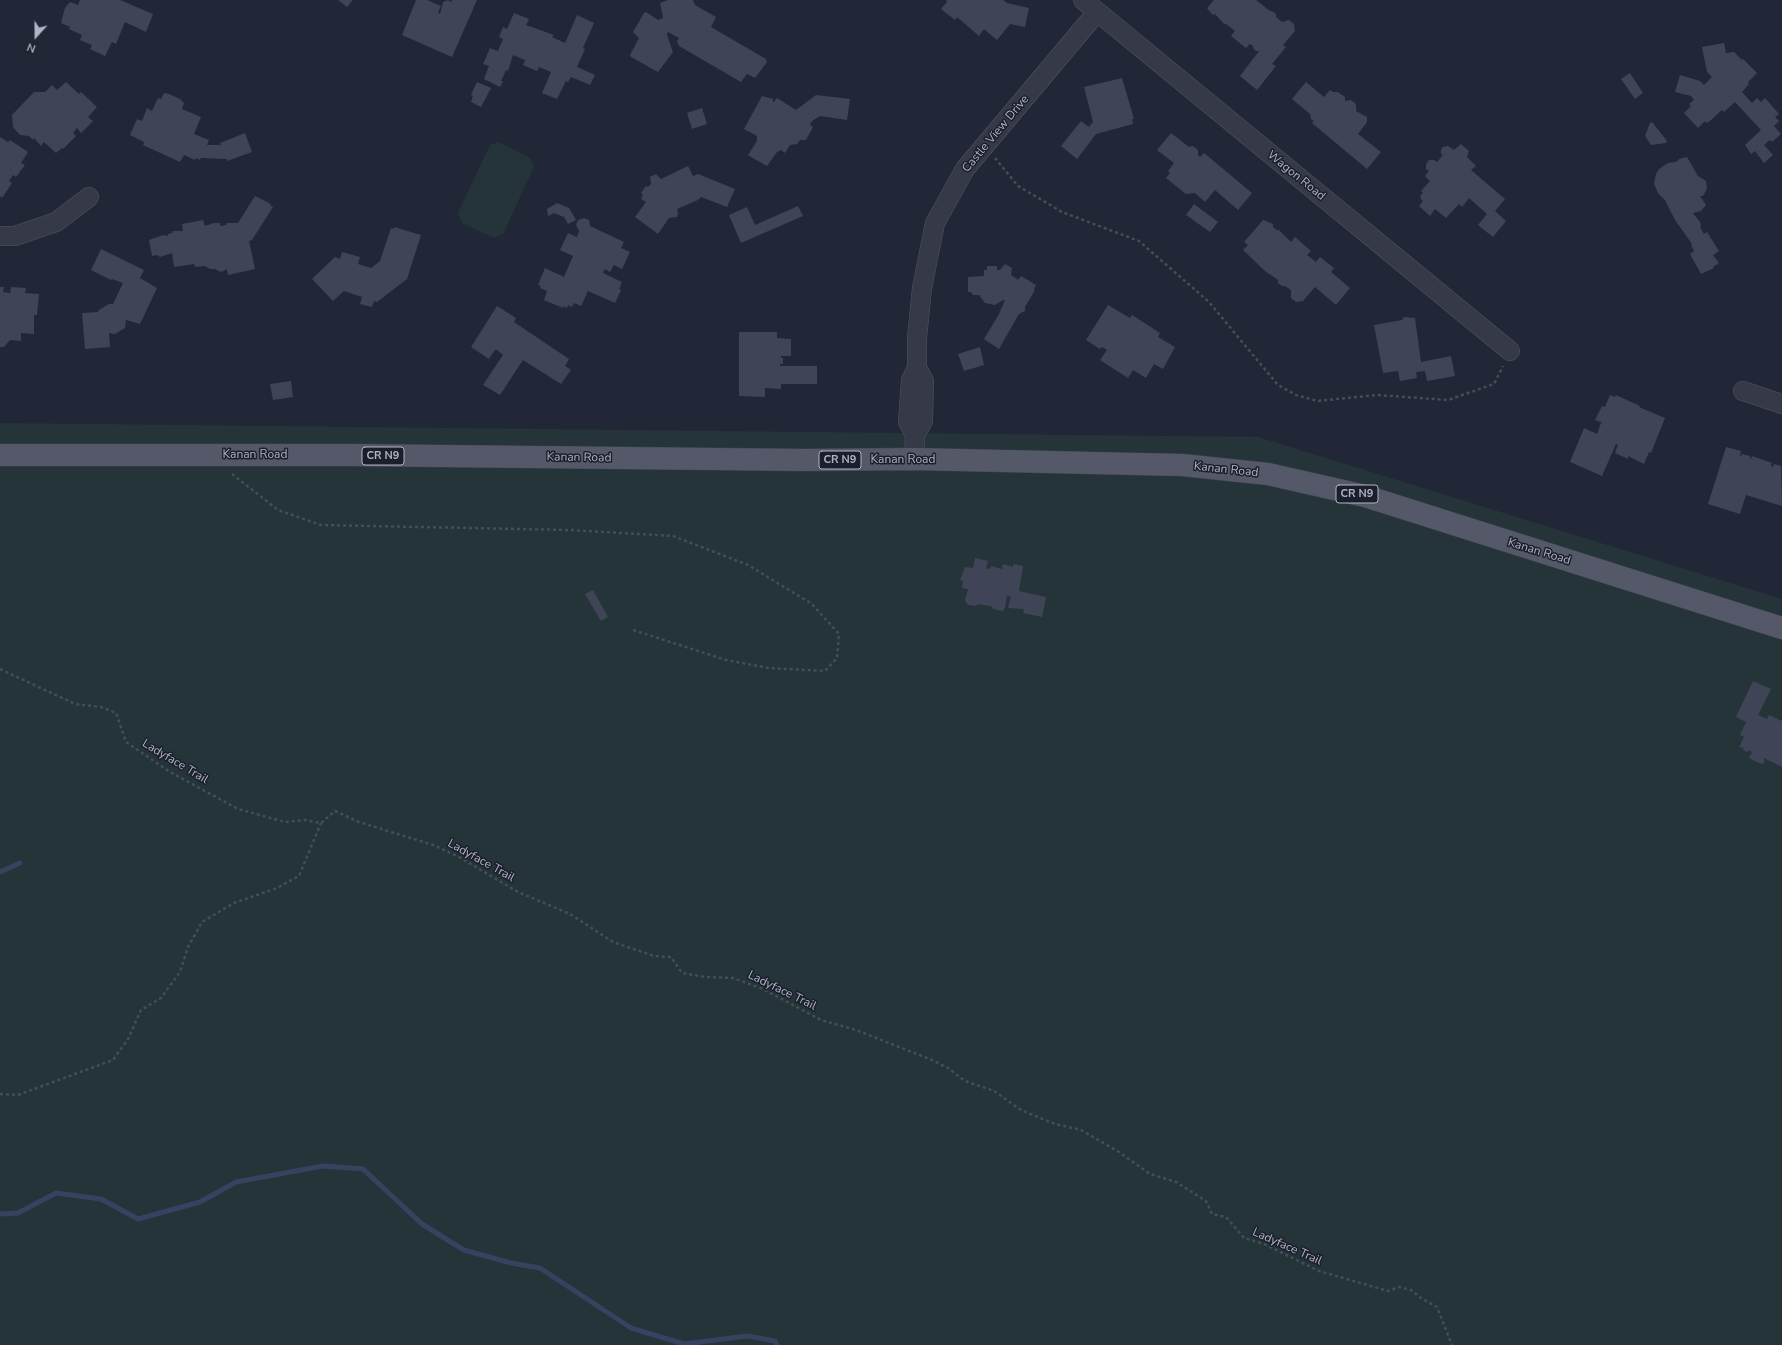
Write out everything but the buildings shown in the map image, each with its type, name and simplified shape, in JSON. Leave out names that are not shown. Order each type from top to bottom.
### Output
[{"type":"main road","name":"Kanan Road","points":[[0,455],[350,455],[805,460],[914,459],[1182,465],[1268,474],[1364,496],[1782,628]]},
{"type":"street","name":"Wagon Road","points":[[1083,0],[1510,351]]},
{"type":"street","name":"Castle View Drive","points":[[914,459],[915,435],[923,421],[917,391],[924,381],[918,368],[917,338],[922,288],[936,223],[965,169],[986,146],[1097,12]]},
{"type":"street","points":[[0,236],[16,236],[56,222],[89,197]]},
{"type":"street","points":[[1743,391],[1782,404]]},
{"type":"path","points":[[986,146],[1018,186],[1062,212],[1139,241],[1209,302],[1278,385],[1296,395],[1317,401],[1377,395],[1448,400],[1494,384],[1510,351]]},
{"type":"path","points":[[231,474],[278,510],[321,525],[569,530],[673,536],[748,564],[812,604],[839,634],[837,658],[825,671],[769,668],[726,660],[630,629]]},
{"type":"path","name":"Ladyface Trail","points":[[0,669],[75,704],[101,707],[116,713],[126,742],[170,772],[238,809],[285,822],[305,820],[321,823],[334,811],[359,822],[433,845],[459,857],[518,892],[570,914],[613,942],[654,956],[671,957],[682,973],[706,977],[732,978],[763,989],[821,1020],[856,1030],[932,1060],[948,1068],[965,1081],[994,1091],[1021,1110],[1055,1124],[1081,1130],[1119,1152],[1150,1174],[1176,1182],[1206,1201],[1212,1214],[1226,1217],[1244,1238],[1264,1244],[1319,1271],[1388,1291],[1400,1287],[1411,1290],[1437,1307],[1452,1345]]},
{"type":"path","points":[[0,1094],[18,1095],[113,1060],[128,1039],[141,1010],[161,998],[180,972],[188,947],[202,922],[234,903],[278,888],[299,876],[321,823]]},
{"type":"shaded area","points":[[498,142],[530,158],[534,167],[503,234],[494,238],[462,223],[458,213],[490,145]]},
{"type":"shaded area","points":[[0,423],[1258,437],[1782,599],[1782,1345],[0,1345]]},
{"type":"waterway","points":[[0,872],[20,863]]},
{"type":"waterway","points":[[0,1214],[18,1213],[56,1193],[101,1199],[138,1219],[200,1202],[236,1182],[323,1166],[363,1169],[422,1224],[464,1250],[511,1263],[540,1268],[631,1328],[684,1344],[747,1336],[775,1341],[777,1345]]}]
